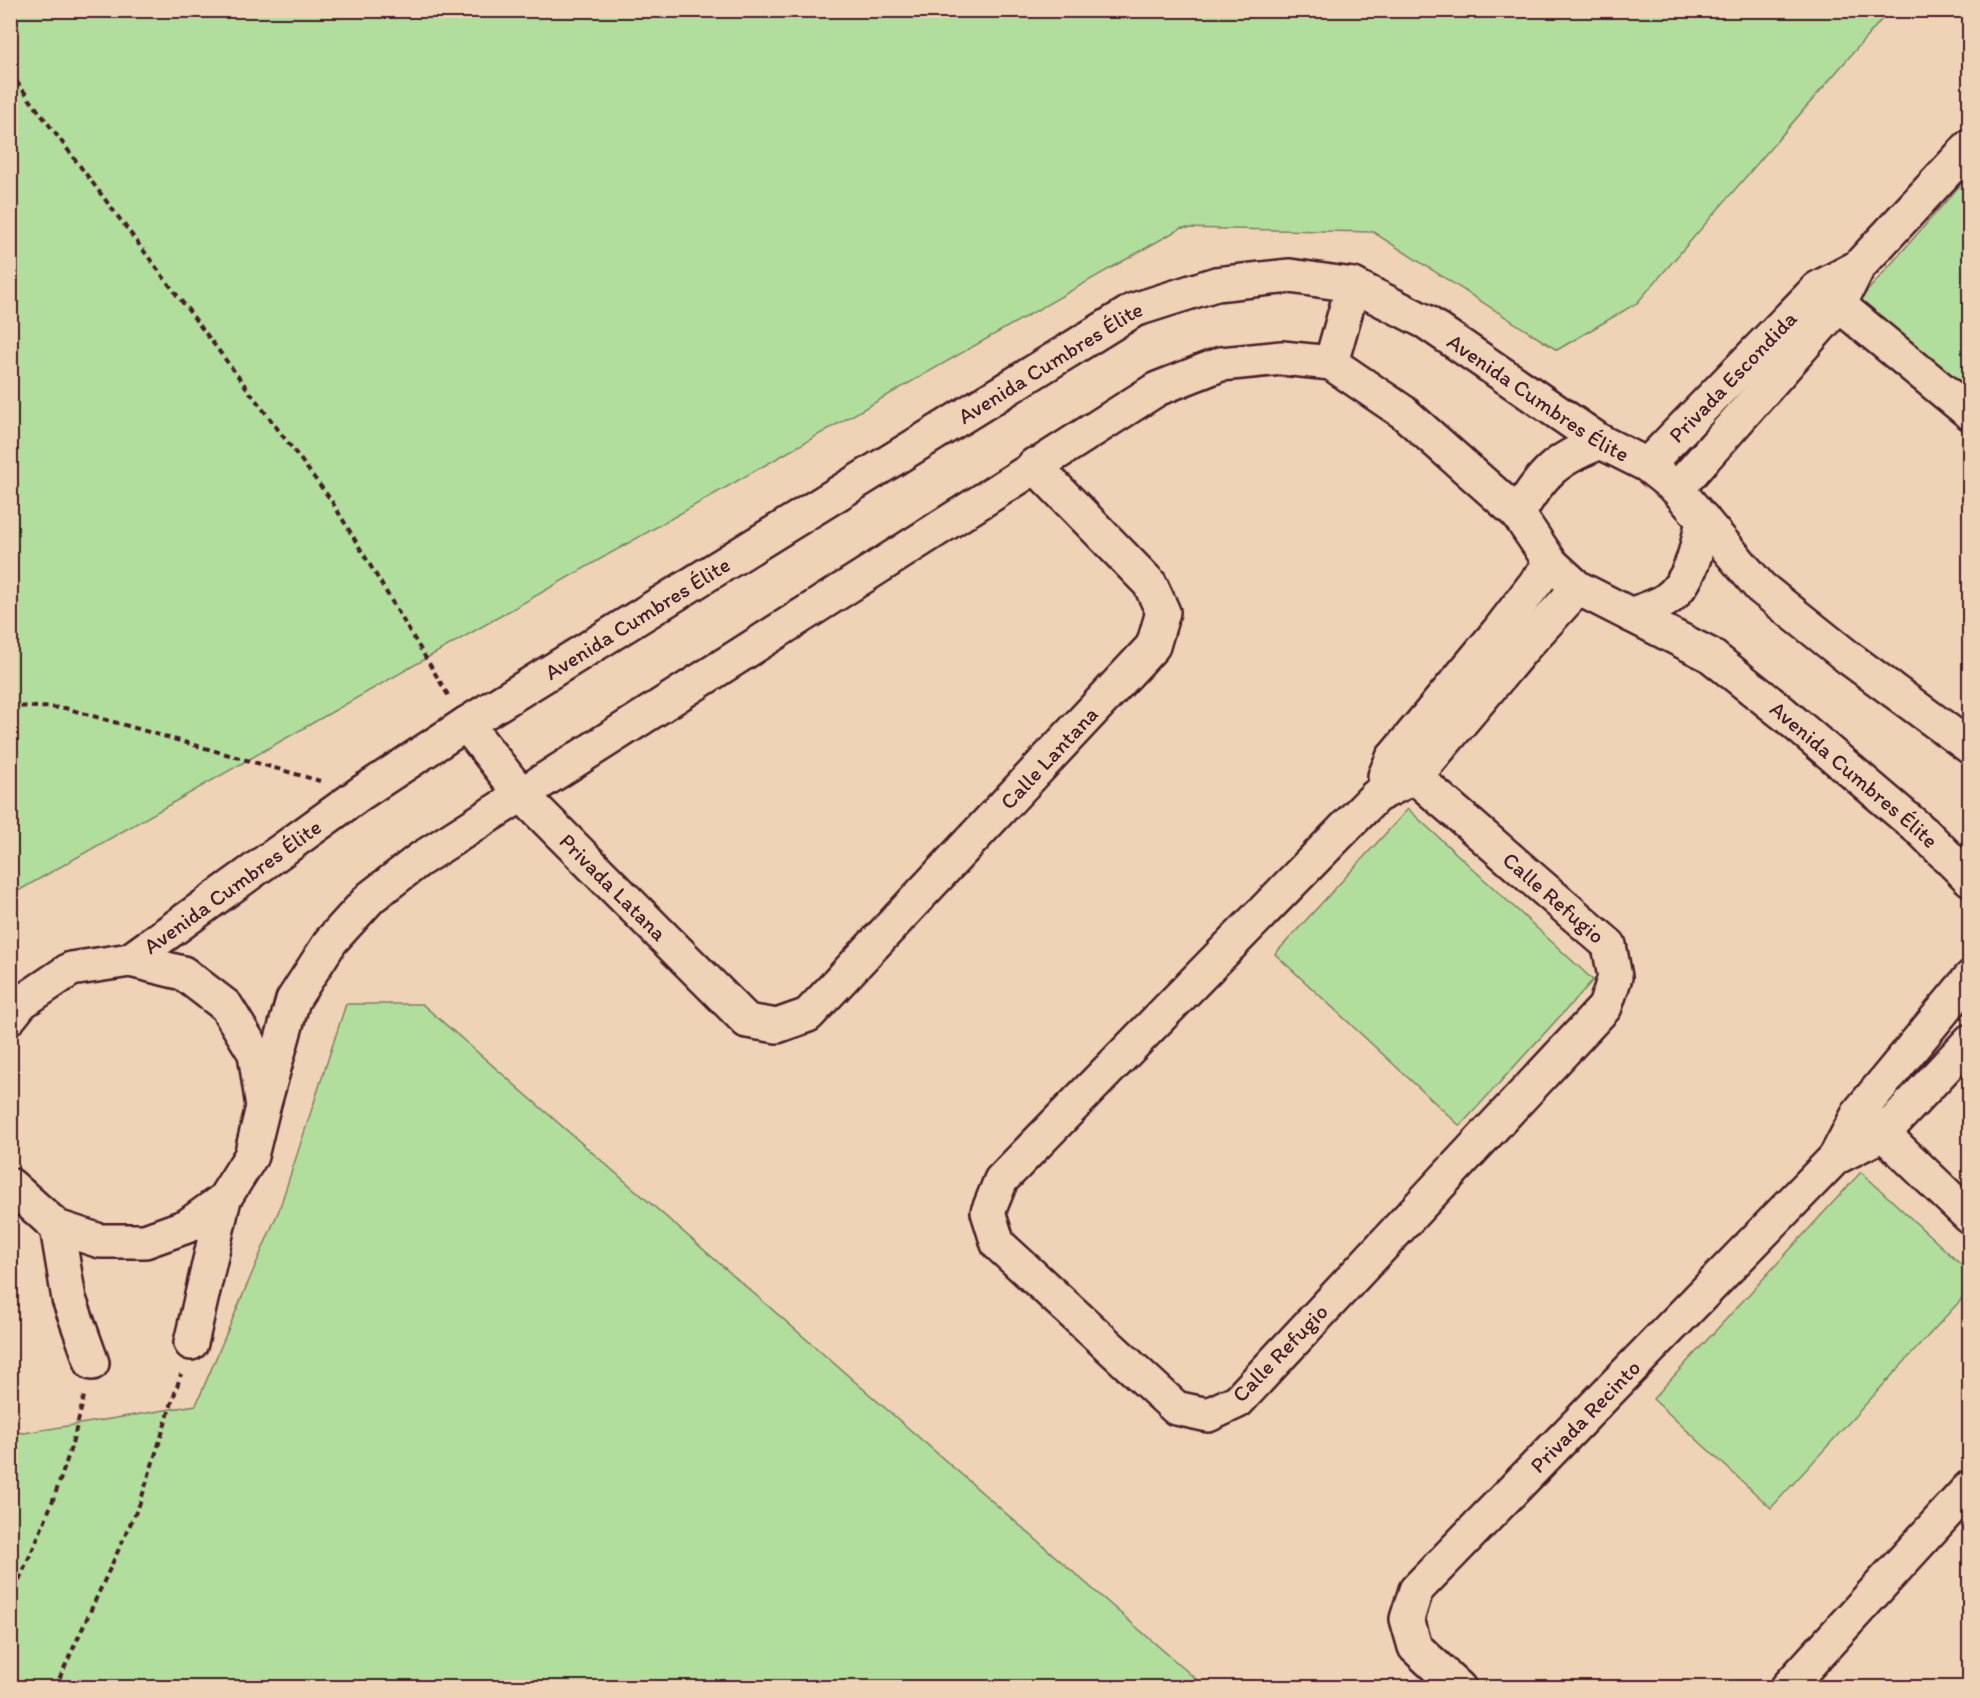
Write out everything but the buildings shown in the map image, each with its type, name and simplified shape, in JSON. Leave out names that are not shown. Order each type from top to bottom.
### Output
[{"type":"street","name":"Privada Escondida","points":[[1647,465],[1858,267],[1970,146]]},
{"type":"street","name":"Avenida Cumbres Élite","points":[[130,960],[361,793],[466,724],[1134,310],[1216,284],[1290,276],[1353,285],[1426,322],[1601,442],[1647,465],[1677,489],[1760,587],[1849,658],[1970,747]]},
{"type":"street","points":[[1331,363],[1353,285]]},
{"type":"street","name":"Privada Escondida","points":[[1677,489],[1828,296]]},
{"type":"street","points":[[1828,296],[1970,412]]},
{"type":"street","name":"Avenida Cumbres Élite","points":[[224,1199],[251,1156],[293,1000],[331,941],[371,897],[419,860],[1034,465],[1157,389],[1221,364],[1282,358],[1331,363],[1403,412],[1454,454],[1518,514],[1551,563],[1578,588],[1710,655],[1784,713],[1924,832],[1970,879]]},
{"type":"street","points":[[1518,514],[1538,481],[1557,464],[1576,452],[1601,442]]},
{"type":"street","name":"Calle Lantana","points":[[777,1026],[808,1015],[1153,646],[1163,612],[1150,584],[1034,465]]},
{"type":"street","points":[[1631,615],[1667,599],[1687,574],[1698,548],[1703,519]]},
{"type":"street","name":"Calle Refugio","points":[[1404,768],[1498,633],[1551,563]]},
{"type":"street","name":"Calle Refugio","points":[[1404,768],[1609,945],[1615,977],[1605,1007],[1238,1401],[1208,1415],[1176,1408],[998,1244],[988,1212],[1001,1180],[1376,796],[1524,647],[1578,588]]},
{"type":"street","name":"Privada Latana","points":[[466,724],[521,794],[747,1021],[777,1026]]},
{"type":"street","points":[[14,1006],[71,969],[130,960],[183,973],[226,1006],[255,1053],[263,1107]]},
{"type":"street","name":"Privada Recinto","points":[[1459,1688],[1415,1647],[1407,1619],[1416,1590],[1835,1158],[1860,1111],[1970,978]]},
{"type":"street","name":"Privada Recinto","points":[[1835,1158],[1883,1134],[1970,1041]]},
{"type":"street","points":[[1860,1111],[1970,1217]]},
{"type":"street","points":[[10,1185],[57,1227],[99,1241],[145,1241],[188,1226],[224,1199]]},
{"type":"street","points":[[190,1343],[224,1199]]},
{"type":"street","points":[[57,1227],[69,1299],[92,1364]]},
{"type":"street","points":[[1787,1688],[1970,1487]]},
{"type":"path","points":[[10,73],[331,500],[466,724]]},
{"type":"path","points":[[10,706],[65,708],[361,793]]},
{"type":"path","points":[[55,1688],[140,1503],[190,1343]]},
{"type":"path","points":[[10,1599],[31,1556],[73,1447],[92,1364]]},
{"type":"green space","points":[[11,10],[1889,11],[1637,303],[1557,350],[1373,232],[1181,228],[11,895]]},
{"type":"green space","points":[[1969,175],[1969,399],[1856,304]]},
{"type":"green space","points":[[1408,809],[1593,980],[1460,1126],[1275,954]]},
{"type":"green space","points":[[346,1004],[422,1004],[1205,1687],[11,1687],[11,1431],[24,1433],[196,1405],[279,1210]]},
{"type":"green space","points":[[1861,1172],[1969,1272],[1969,1291],[1771,1508],[1653,1399]]}]
